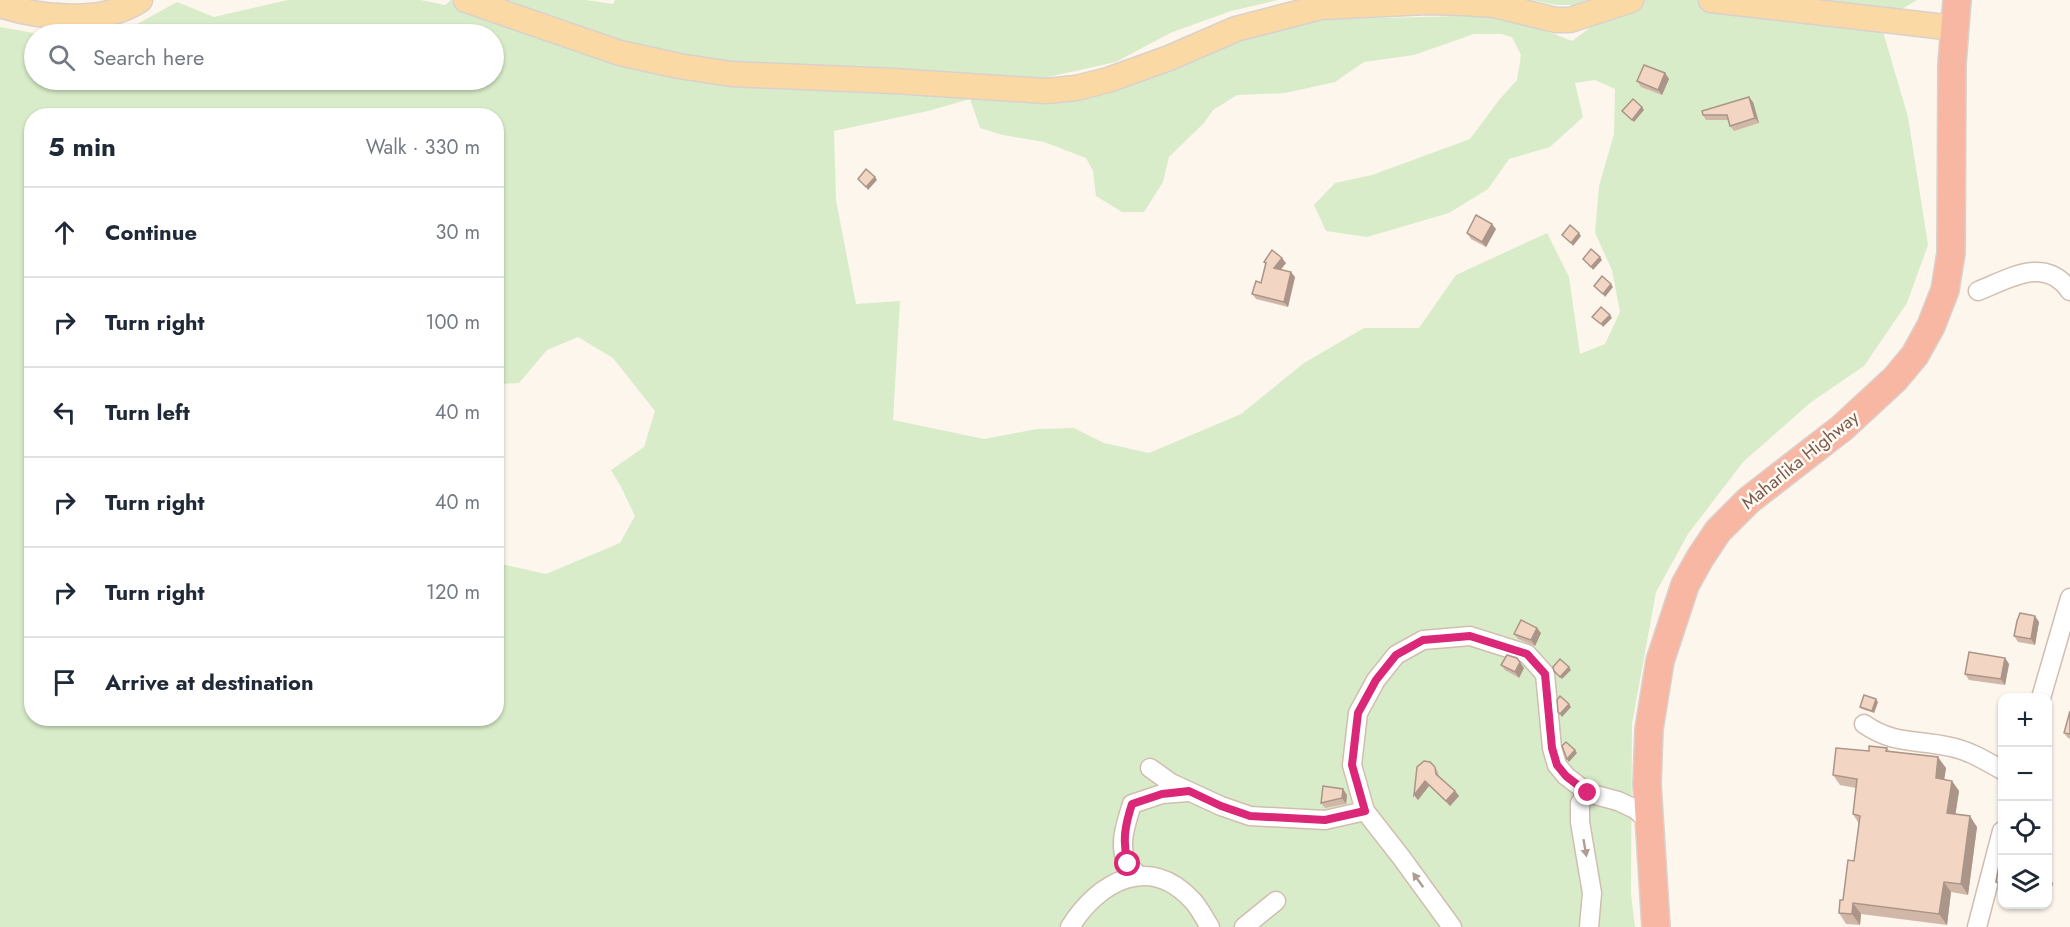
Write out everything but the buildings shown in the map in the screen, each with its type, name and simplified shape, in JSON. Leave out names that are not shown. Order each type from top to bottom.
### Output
[{"type":"highway","name":"Maharlika Highway","points":[[1656,927],[1647,784],[1649,729],[1660,661],[1685,585],[1718,531],[1749,500],[1842,428],[1895,379],[1915,355],[1931,326],[1945,290],[1951,253],[1954,28],[1957,0]]},
{"type":"main road","points":[[0,5],[45,15],[69,17],[104,14],[140,0]]},
{"type":"main road","points":[[466,0],[620,53],[679,66],[731,74],[1046,91],[1076,88],[1108,80],[1169,58],[1236,29],[1321,7],[1427,2],[1464,3],[1494,5],[1556,20],[1570,20],[1631,0]]},
{"type":"main road","points":[[1711,0],[1954,28]]},
{"type":"lane","points":[[1978,291],[2025,272],[2042,271],[2056,276],[2070,291]]},
{"type":"lane","points":[[2043,693],[2070,598]]},
{"type":"lane","points":[[1452,927],[1365,811],[1352,765],[1358,713],[1376,680],[1396,655],[1423,640],[1470,636],[1527,654],[1545,674],[1552,748],[1557,765],[1566,776],[1588,793],[1618,801],[1635,809],[1650,822]]},
{"type":"lane","points":[[1864,724],[1892,739],[1949,746],[1965,751],[1998,768]]},
{"type":"lane","points":[[1150,768],[1171,783],[1221,806],[1250,816],[1325,820],[1365,811]]},
{"type":"lane","points":[[1140,876],[1128,864],[1124,848],[1124,836],[1132,804],[1162,794],[1189,791]]},
{"type":"lane","points":[[1588,793],[1580,803],[1580,822],[1592,893],[1589,927]]},
{"type":"lane","points":[[1977,927],[1998,846]]},
{"type":"lane","points":[[1070,927],[1082,909],[1100,892],[1120,880],[1140,876],[1161,878],[1182,890],[1193,901],[1210,927]]},
{"type":"lane","points":[[1244,927],[1276,901]]},
{"type":"green space","points":[[288,0],[421,0],[445,5],[451,0],[586,0],[613,4],[615,0],[1278,0],[1231,11],[1170,33],[1116,62],[1039,79],[1055,98],[1317,17],[1335,19],[1506,15],[1572,41],[1591,27],[1587,5],[1557,5],[1531,0],[1917,0],[1902,9],[1877,11],[1908,117],[1928,245],[1907,303],[1864,366],[1810,403],[1743,462],[1688,534],[1656,592],[1632,724],[1631,894],[1635,927],[0,927],[0,27],[24,31],[24,90],[504,90],[504,24],[137,24],[177,2],[214,17]],"holes":[[[1474,34],[1501,34],[1512,37],[1521,55],[1517,80],[1470,139],[1372,175],[1335,183],[1314,205],[1326,231],[1367,237],[1449,213],[1488,189],[1509,159],[1550,147],[1583,117],[1575,83],[1595,80],[1615,89],[1614,134],[1599,186],[1595,233],[1612,270],[1620,312],[1605,344],[1580,354],[1569,277],[1547,233],[1456,275],[1419,328],[1364,328],[1304,363],[1241,414],[1149,453],[1104,443],[1074,428],[1037,429],[984,439],[893,420],[900,301],[856,304],[836,200],[834,131],[928,111],[970,99],[980,128],[1003,135],[1044,142],[1086,158],[1093,171],[1096,196],[1122,212],[1144,212],[1163,182],[1169,157],[1204,123],[1213,110],[1237,95],[1285,93],[1335,82],[1364,62],[1414,55]]]},
{"type":"route","points":[[1128,864],[1124,836],[1132,804],[1162,794],[1189,791],[1250,816],[1325,820],[1365,811],[1352,765],[1358,713],[1376,680],[1396,655],[1423,640],[1470,636],[1527,654],[1545,674],[1552,748],[1557,765],[1566,776],[1588,793]]}]
